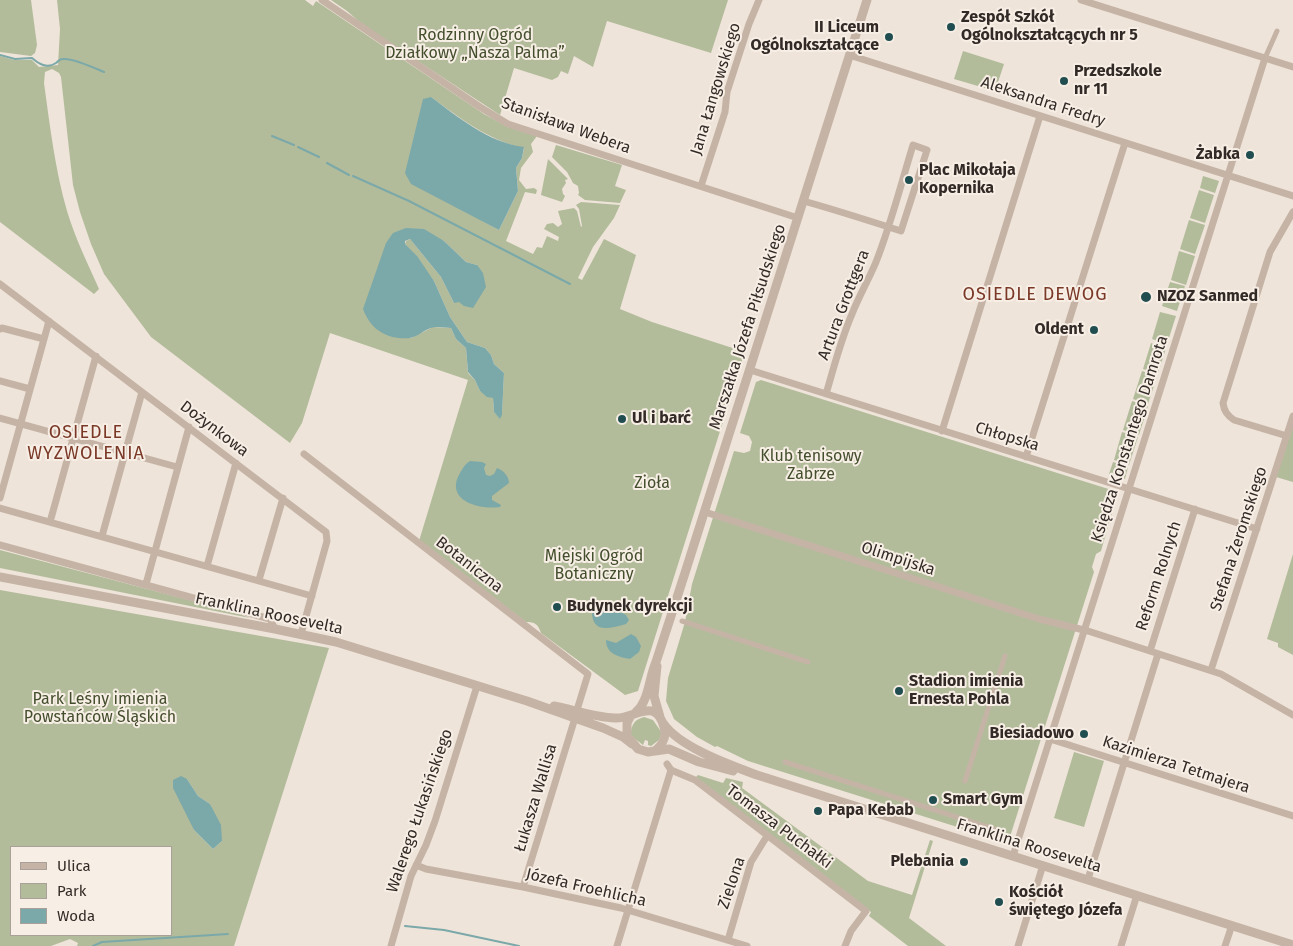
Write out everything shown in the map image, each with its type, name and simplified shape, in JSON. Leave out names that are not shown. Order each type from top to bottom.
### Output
[{"type":"street","name":"Stanisława Webera","points":[[322,0],[508,124],[798,218]]},
{"type":"street","name":"Jana Łangowskiego","points":[[701,186],[725,112],[727,92],[749,24],[759,0]]},
{"type":"street","name":"Marszałka Józefa Piłsudskiego","points":[[633,714],[643,704],[867,0]]},
{"type":"street","points":[[1082,0],[1293,66]]},
{"type":"street","name":"Księdza Konstantego Damrota","points":[[1014,856],[1083,630],[1265,58],[1277,31]]},
{"type":"street","name":"Aleksandra Fredry","points":[[849,55],[1293,196]]},
{"type":"street","points":[[942,431],[1040,116]]},
{"type":"street","points":[[1026,457],[1125,143]]},
{"type":"street","points":[[804,200],[901,231],[927,150],[913,145],[887,226]]},
{"type":"street","points":[[1286,436],[1234,420],[1224,410],[1223,403],[1270,252],[1293,212]]},
{"type":"street","name":"Artura Grottgera","points":[[826,394],[848,323],[876,261],[887,226]]},
{"type":"street","name":"Dożynkowa","points":[[0,284],[323,528],[328,536],[301,634]]},
{"type":"street","points":[[0,498],[49,321]]},
{"type":"street","points":[[0,329],[21,332],[44,339]]},
{"type":"street","points":[[50,522],[96,356]]},
{"type":"street","name":"Chłopska","points":[[750,370],[1257,529]]},
{"type":"street","points":[[0,381],[30,389]]},
{"type":"street","points":[[102,536],[142,392]]},
{"type":"street","name":"Stefana Żeromskiego","points":[[1211,670],[1293,416]]},
{"type":"street","points":[[0,418],[178,467]]},
{"type":"street","points":[[146,584],[189,427]]},
{"type":"street","name":"Botaniczna","points":[[304,454],[588,674],[576,714]]},
{"type":"street","points":[[207,566],[236,463]]},
{"type":"street","points":[[259,580],[283,498]]},
{"type":"street","points":[[0,508],[312,596]]},
{"type":"street","name":"Reform Rolnych","points":[[1150,651],[1195,509]]},
{"type":"street","name":"Olimpijska","points":[[704,512],[1039,619],[1083,630],[1226,675],[1293,715]]},
{"type":"street","points":[[0,545],[270,619],[275,629]]},
{"type":"street","name":"Franklina Roosevelta","points":[[0,577],[336,642],[527,701],[576,714],[616,718],[633,714]]},
{"type":"street","points":[[682,622],[808,662]]},
{"type":"street","points":[[1088,880],[1158,654]]},
{"type":"street","points":[[965,780],[1005,656]]},
{"type":"street","name":"Marszałka Józefa Piłsudskiego","points":[[656,662],[657,674],[654,696],[661,720]]},
{"type":"street","name":"Walerego Łukasińskiego","points":[[391,946],[411,876],[435,821],[477,686]]},
{"type":"street","points":[[649,711],[661,720],[665,730],[664,739],[655,751],[642,751],[632,744],[626,732],[627,723],[633,714],[649,711]]},
{"type":"street","name":"Franklina Roosevelta","points":[[576,714],[618,734],[632,744]]},
{"type":"street","name":"Łukasza Wallisa","points":[[523,887],[576,714]]},
{"type":"street","name":"Franklina Roosevelta","points":[[661,720],[671,733],[705,754],[757,775],[1293,945]]},
{"type":"street","name":"Kazimierza Tetmajera","points":[[1050,738],[1293,816]]},
{"type":"street","name":"Franklina Roosevelta","points":[[655,751],[668,749],[710,766],[757,775]]},
{"type":"street","points":[[785,762],[994,829]]},
{"type":"street","name":"Tomasza Puchałki","points":[[629,910],[669,767],[696,780],[866,911],[851,931],[844,946]]},
{"type":"street","name":"Zielona","points":[[728,940],[751,862],[767,836]]},
{"type":"street","name":"Józefa Froehlicha","points":[[416,865],[426,869],[523,887],[629,910],[747,946]]},
{"type":"street","points":[[1018,946],[1043,865]]},
{"type":"street","points":[[1121,946],[1137,895]]},
{"type":"street","points":[[618,946],[629,910]]},
{"type":"street","points":[[1225,946],[1232,925]]},
{"type":"green space","points":[[0,0],[31,0],[37,45],[35,53],[31,56],[0,52]]},
{"type":"green space","points":[[57,0],[305,0],[313,6],[316,1],[484,114],[508,127],[537,136],[531,144],[533,152],[521,168],[519,180],[526,189],[534,188],[537,190],[536,194],[525,192],[506,241],[533,254],[537,247],[542,248],[547,236],[558,241],[559,237],[544,229],[547,224],[553,223],[558,227],[562,224],[558,211],[574,208],[577,211],[581,227],[579,209],[576,205],[581,202],[620,205],[614,218],[593,247],[578,278],[582,280],[604,239],[636,255],[620,309],[652,322],[745,352],[638,691],[625,695],[541,633],[536,624],[526,622],[419,541],[468,380],[330,333],[302,423],[290,443],[151,337],[104,274],[91,244],[73,185],[61,77],[59,73],[52,69],[45,72],[44,83],[59,180],[74,231],[99,289],[94,294],[0,222],[0,56],[14,60],[32,60],[39,67],[58,65],[60,29]],"holes":[[[431,97],[464,121],[487,134],[511,145],[524,148],[522,158],[516,168],[518,191],[499,230],[479,219]],[[406,228],[444,241],[466,262],[477,265],[454,303],[441,277],[410,239],[405,244],[434,281],[450,317],[467,342],[485,348],[491,355],[494,364],[504,373],[502,414],[500,418],[494,412],[493,398],[480,391],[475,380],[468,373],[466,348],[456,339],[451,328],[433,327],[411,338],[389,336]]]},
{"type":"green space","name":"Rodzinny Ogród Działkowy „Nasza Palma”","points":[[331,0],[728,0],[711,53],[607,21],[593,67],[574,56],[568,74],[561,71],[558,77],[552,80],[514,68],[500,115],[363,25]]},
{"type":"green space","points":[[963,51],[1004,64],[995,91],[954,79]]},
{"type":"green space","points":[[556,145],[622,165],[615,186],[626,190],[620,203],[585,200],[578,195],[578,186],[573,183],[567,172],[552,157]]},
{"type":"green space","points":[[548,159],[568,179],[565,180],[566,183],[562,189],[565,196],[562,202],[541,195]]},
{"type":"green space","points":[[1203,176],[1219,181],[1215,193],[1200,188]]},
{"type":"green space","points":[[1199,190],[1214,195],[1205,223],[1190,218]]},
{"type":"green space","points":[[1189,220],[1205,225],[1195,254],[1180,249]]},
{"type":"green space","points":[[1179,251],[1195,256],[1186,285],[1171,280]]},
{"type":"green space","points":[[1170,282],[1185,286],[1177,311],[1162,306]]},
{"type":"green space","points":[[1160,312],[1176,316],[1167,344],[1152,339]]},
{"type":"green space","points":[[1151,343],[1166,348],[1158,373],[1143,369]]},
{"type":"green space","points":[[1142,371],[1157,376],[1148,404],[1133,399]]},
{"type":"green space","name":"Klub tenisowy Zabrze","points":[[761,380],[1118,492],[1101,551],[1096,554],[1092,567],[1094,572],[1008,843],[748,761],[697,737],[674,719],[666,701],[668,678],[685,622],[692,584],[734,451],[744,453],[750,451],[752,442],[749,436],[740,433],[756,382]]},
{"type":"green space","points":[[1132,401],[1148,406],[1139,435],[1123,430]]},
{"type":"green space","points":[[1293,425],[1293,482],[1276,477]]},
{"type":"green space","points":[[1122,432],[1138,437],[1129,465],[1114,460]]},
{"type":"green space","points":[[1113,462],[1128,467],[1125,479],[1109,474]]},
{"type":"green space","points":[[0,550],[234,612],[250,618],[0,568]]},
{"type":"green space","points":[[1293,554],[1293,655],[1278,647],[1278,643],[1267,639]]},
{"type":"green space","name":"Park Leśny imienia Powstańców Śląskich","points":[[0,590],[329,648],[234,946],[77,946],[78,943],[70,939],[51,946],[0,946]],"holes":[[[187,779],[198,796],[210,804],[222,841],[213,849],[194,830],[191,821]]]},
{"type":"green space","points":[[644,717],[653,720],[662,733],[659,740],[651,746],[648,745],[648,741],[645,740],[643,745],[630,735],[634,723]]},
{"type":"green space","points":[[1074,752],[1104,761],[1084,827],[1054,818]]},
{"type":"green space","points":[[698,775],[723,783],[726,778],[743,782],[742,788],[868,881],[912,895],[930,840],[933,841],[909,918],[946,946],[908,946],[869,916],[871,912],[847,893],[695,778]]},
{"type":"water","points":[[431,97],[463,121],[486,135],[511,145],[524,147],[522,158],[516,168],[518,191],[499,230],[411,184],[405,173],[423,99]]},
{"type":"water","points":[[406,228],[424,229],[444,241],[466,262],[477,265],[483,273],[486,287],[473,308],[464,306],[459,302],[454,303],[441,277],[410,239],[405,241],[405,244],[417,256],[434,281],[450,317],[467,342],[485,348],[491,355],[494,364],[504,373],[502,415],[500,419],[494,412],[493,398],[487,397],[480,391],[475,380],[468,372],[466,348],[456,339],[451,328],[433,327],[410,338],[394,337],[375,328],[366,316],[363,309],[386,243],[393,233]]},
{"type":"water","points":[[470,461],[486,464],[484,468],[486,475],[494,474],[497,468],[507,476],[509,483],[492,496],[492,500],[501,505],[500,507],[491,508],[473,505],[460,496],[456,490],[456,482],[460,473]]},
{"type":"water","points":[[599,601],[626,615],[629,620],[626,624],[608,628],[598,626],[594,623],[592,609]]},
{"type":"water","points":[[631,634],[636,637],[641,646],[639,652],[630,659],[618,656],[608,649],[606,640],[616,643]]},
{"type":"water","points":[[181,776],[187,779],[198,796],[210,804],[221,825],[222,841],[213,849],[194,830],[173,788],[173,780]]},
{"type":"waterway","points":[[0,55],[15,59],[32,58],[46,66],[53,65],[61,59],[67,59],[104,72]]},
{"type":"waterway","points":[[272,136],[294,145]]},
{"type":"waterway","points":[[298,147],[319,157]]},
{"type":"waterway","points":[[327,163],[349,175]]},
{"type":"waterway","points":[[353,176],[409,201],[570,284]]},
{"type":"waterway","points":[[405,926],[444,930],[519,946]]},
{"type":"waterway","points":[[93,946],[102,942],[228,934]]},
{"type":"place","name":"Zespół Szkół Ogólnokształcących nr 5","points":[[951,27]]},
{"type":"place","name":"II Liceum Ogólnokształcące","points":[[889,37]]},
{"type":"place","name":"Przedszkole nr 11","points":[[1064,81]]},
{"type":"place","name":"Żabka","points":[[1250,155]]},
{"type":"place","name":"Plac Mikołaja Kopernika","points":[[909,180]]},
{"type":"place","name":"NZOZ Sanmed","points":[[1146,297]]},
{"type":"place","name":"Oldent","points":[[1094,330]]},
{"type":"place","name":"Ul i barć","points":[[622,419]]},
{"type":"place","name":"Budynek dyrekcji","points":[[557,607]]},
{"type":"place","name":"Stadion imienia Ernesta Pohla","points":[[899,691]]},
{"type":"place","name":"Biesiadowo","points":[[1084,734]]},
{"type":"place","name":"Smart Gym","points":[[933,800]]},
{"type":"place","name":"Papa Kebab","points":[[818,811]]},
{"type":"place","name":"Plebania","points":[[964,862]]},
{"type":"place","name":"Kościół świętego Józefa","points":[[999,902]]},
{"type":"district","name":"OSIEDLE DEWOG","points":[[1035,295]]},
{"type":"district","name":"OSIEDLE WYZWOLENIA","points":[[86,443]]},
{"type":"park label","name":"Zioła","points":[[652,484]]},
{"type":"park label","name":"Miejski Ogród Botaniczny","points":[[594,566]]}]
